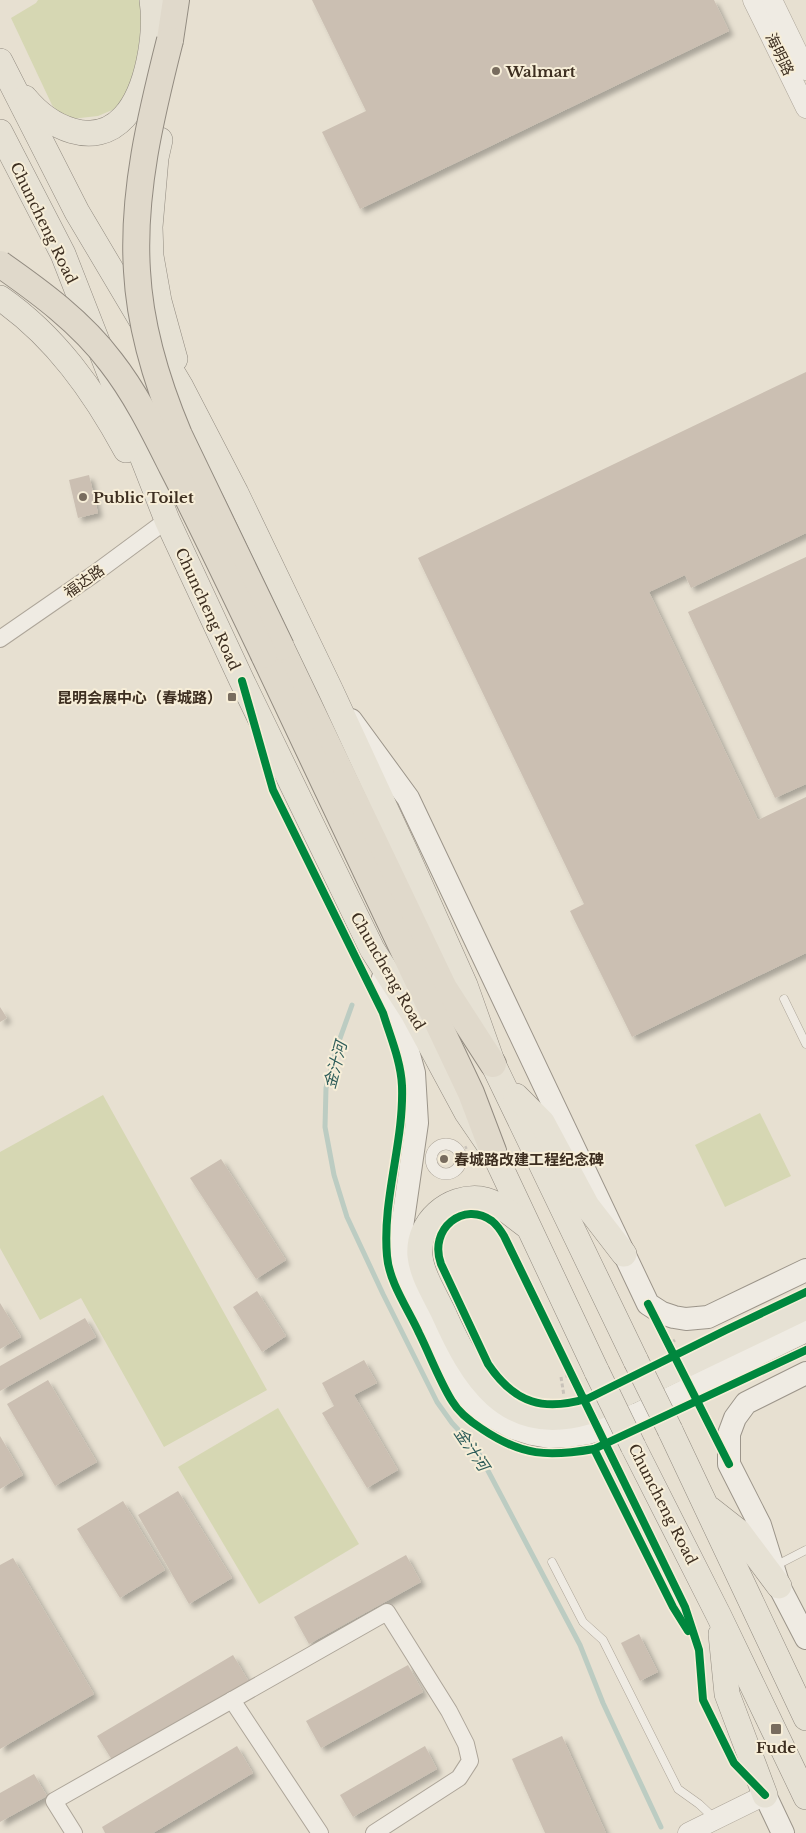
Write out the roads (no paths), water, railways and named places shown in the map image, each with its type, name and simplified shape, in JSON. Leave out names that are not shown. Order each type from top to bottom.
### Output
[{"type":"highway","points":[[176,0],[170,40],[138,193],[136,254],[142,314],[152,357],[172,419],[272,651],[471,1093],[493,1151]]},
{"type":"highway","points":[[0,264],[42,294],[80,327],[111,361],[123,378],[272,651],[444,988],[497,1073]]},
{"type":"main road","points":[[0,61],[15,85],[31,105],[47,120],[78,133],[104,130],[124,116],[140,88],[150,51],[153,22],[152,0]]},
{"type":"main road","points":[[189,0],[156,158],[150,227],[150,256],[159,301],[173,353],[231,484]]},
{"type":"main road","points":[[0,61],[77,212],[181,387],[231,484],[406,853],[465,986],[497,1073],[670,1430],[806,1718]]},
{"type":"main road","name":"Chuncheng Road","points":[[0,132],[62,254],[167,520],[242,681],[372,949],[413,1013],[466,1113],[493,1151],[633,1446],[719,1616],[806,1797]]},
{"type":"main road","points":[[0,298],[35,324],[74,369],[99,404],[167,520]]},
{"type":"main road","points":[[331,692],[408,798],[648,1304],[662,1313],[686,1319],[708,1317],[806,1270]]},
{"type":"main road","points":[[372,949],[403,1032],[414,1073],[417,1123],[401,1234],[402,1266],[415,1299],[458,1384],[469,1399],[482,1411],[504,1424],[532,1434],[549,1437],[588,1433],[637,1414],[806,1331]]},
{"type":"main road","points":[[497,1073],[542,1122],[587,1206],[624,1254]]},
{"type":"main road","points":[[528,1228],[492,1202],[482,1200],[461,1201],[450,1204],[433,1217],[423,1235],[420,1257],[423,1269],[446,1319],[473,1370],[486,1387],[503,1401],[518,1411],[534,1416],[550,1418],[568,1417],[587,1412],[806,1307]]},
{"type":"main road","points":[[806,1373],[746,1403],[735,1418],[729,1434],[729,1464],[760,1525],[776,1576],[806,1638]]},
{"type":"main road","points":[[706,1506],[738,1530],[776,1576]]},
{"type":"main road","points":[[719,1616],[727,1694],[765,1795],[783,1833]]},
{"type":"street","name":"海明路","points":[[753,0],[806,108]]},
{"type":"street","name":"海明路","points":[[772,0],[806,70]]},
{"type":"street","name":"福达路","points":[[0,639],[94,574],[167,520]]},
{"type":"street","points":[[74,1833],[54,1801],[388,1612],[448,1711],[466,1744],[470,1761],[459,1778],[374,1833]]},
{"type":"street","points":[[232,1700],[320,1833]]},
{"type":"street","points":[[688,1833],[765,1795]]},
{"type":"lane","points":[[784,999],[806,1044]]},
{"type":"lane","points":[[776,1576],[806,1550]]},
{"type":"lane","points":[[552,1562],[583,1622],[603,1640],[678,1789],[699,1804],[715,1820]]},
{"type":"waterway","name":"金汁河","points":[[352,1005],[338,1044],[326,1088],[325,1127],[334,1175],[347,1217],[437,1402],[452,1423],[477,1450],[580,1645],[603,1703],[661,1827]]},
{"type":"place","name":"Walmart","points":[[496,71]]},
{"type":"place","name":"Public Toilet","points":[[83,497]]},
{"type":"place","name":"昆明会展中心（春城路）","points":[[232,697]]},
{"type":"place","name":"春城路改建工程纪念碑","points":[[444,1159]]},
{"type":"place","name":"Fude","points":[[776,1729]]}]
